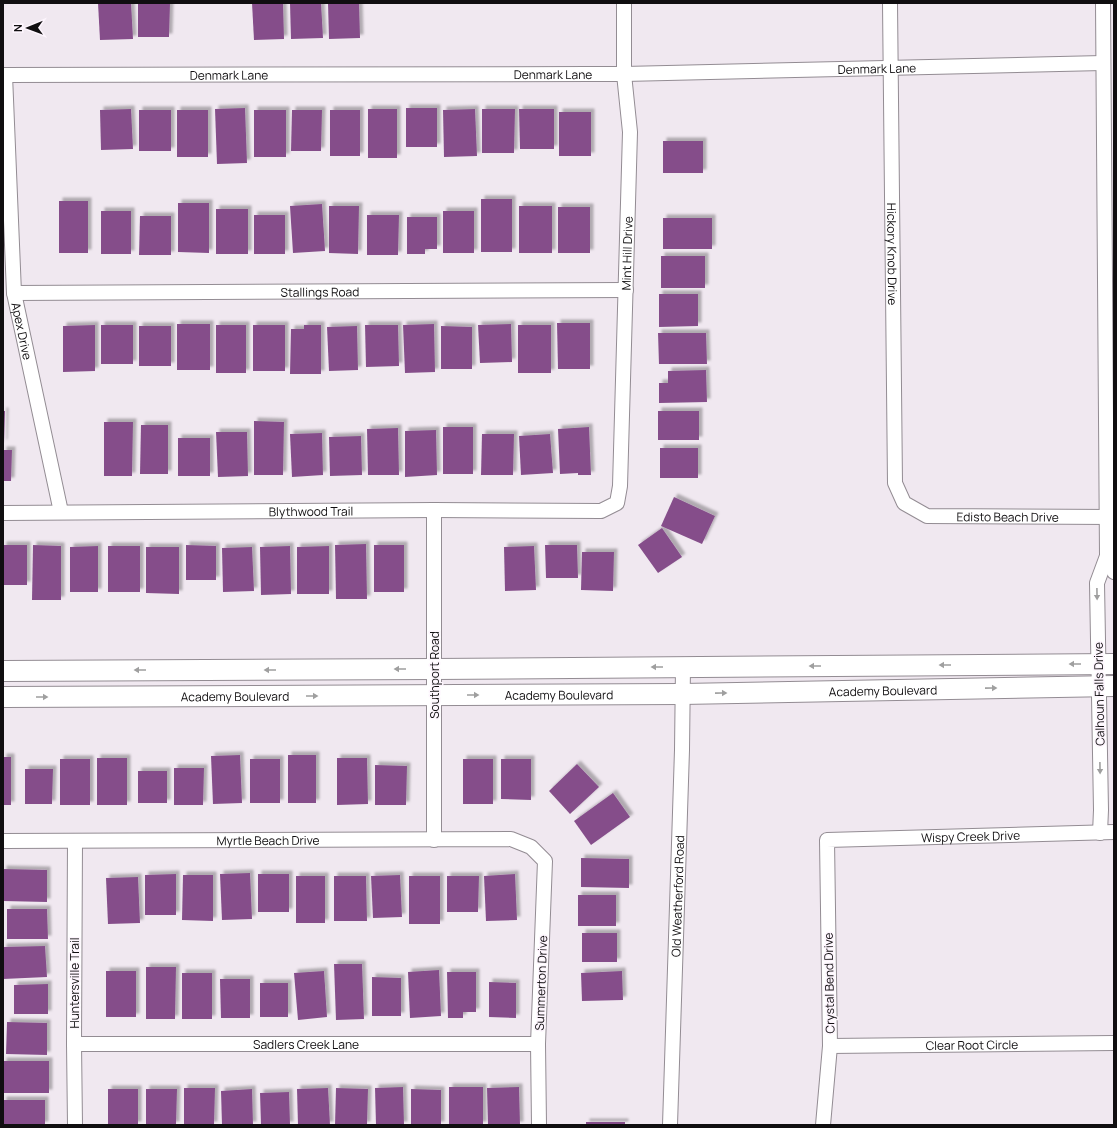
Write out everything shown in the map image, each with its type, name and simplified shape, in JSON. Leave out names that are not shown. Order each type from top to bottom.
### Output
[{"type":"main road","name":"Academy Boulevard","points":[[3,671],[1106,664]]},
{"type":"main road","name":"Academy Boulevard","points":[[3,697],[682,694],[1106,687]]},
{"type":"street","name":"Mint Hill Drive","points":[[617,503],[620,486],[630,132],[624,74],[624,3]]},
{"type":"street","name":"Hickory Knob Drive","points":[[890,3],[895,483],[904,503]]},
{"type":"street","name":"Calhoun Falls Drive","points":[[1100,833],[1106,664],[1097,583],[1107,556],[1111,517],[1110,298],[1103,64],[1104,3]]},
{"type":"street","name":"Denmark Lane","points":[[4,75],[624,74],[1103,64]]},
{"type":"street","name":"Apex Drive","points":[[4,75],[14,293],[61,512]]},
{"type":"street","name":"Stallings Road","points":[[14,293],[626,290]]},
{"type":"street","name":"Blythwood Trail","points":[[3,513],[434,510],[601,511],[617,503]]},
{"type":"street","name":"Edisto Beach Drive","points":[[904,503],[927,516],[1111,517]]},
{"type":"street","name":"Southport Road","points":[[434,510],[434,840]]},
{"type":"street","name":"Calhoun Falls Drive","points":[[1107,556],[1114,572]]},
{"type":"street","name":"Old Weatherford Road","points":[[670,1125],[683,667]]},
{"type":"street","name":"Wispy Creek Drive","points":[[827,840],[1114,832]]},
{"type":"street","name":"Myrtle Beach Drive","points":[[3,841],[511,839],[531,847]]},
{"type":"street","name":"Huntersville Trail","points":[[75,840],[75,1125]]},
{"type":"street","name":"Crystal Bend Drive","points":[[823,1125],[830,1046],[827,840]]},
{"type":"street","name":"Summerton Drive","points":[[531,847],[545,861],[538,1044],[540,1125]]},
{"type":"street","name":"Clear Root Circle","points":[[830,1046],[1114,1043]]},
{"type":"street","name":"Sadlers Creek Lane","points":[[74,1044],[538,1044]]},
{"type":"building","points":[[98,3],[131,3],[133,39],[100,40]]},
{"type":"building","points":[[138,3],[170,3],[169,37],[138,37]]},
{"type":"building","points":[[252,3],[283,3],[284,39],[254,40]]},
{"type":"building","points":[[290,3],[321,3],[323,38],[291,39]]},
{"type":"building","points":[[328,3],[359,3],[360,38],[329,39]]},
{"type":"building","points":[[245,108],[247,163],[217,164],[215,109]]},
{"type":"building","points":[[406,108],[437,108],[437,147],[406,147]]},
{"type":"building","points":[[131,109],[133,149],[101,150],[100,110]]},
{"type":"building","points":[[368,109],[397,109],[397,158],[368,158]]},
{"type":"building","points":[[475,109],[477,156],[444,157],[443,110]]},
{"type":"building","points":[[482,109],[515,109],[514,153],[482,153]]},
{"type":"building","points":[[519,109],[554,109],[554,149],[520,149]]},
{"type":"building","points":[[139,110],[171,110],[171,151],[139,151]]},
{"type":"building","points":[[177,110],[208,110],[208,157],[177,157]]},
{"type":"building","points":[[254,110],[286,110],[286,157],[254,157]]},
{"type":"building","points":[[292,110],[322,110],[321,151],[291,151]]},
{"type":"building","points":[[330,110],[360,110],[360,156],[330,156]]},
{"type":"building","points":[[559,112],[591,112],[591,156],[559,156]]},
{"type":"building","points":[[663,141],[703,141],[703,173],[663,173]]},
{"type":"building","points":[[481,199],[512,199],[512,252],[481,252]]},
{"type":"building","points":[[59,201],[88,201],[88,253],[59,253]]},
{"type":"building","points":[[178,203],[209,203],[209,253],[178,252]]},
{"type":"building","points":[[322,204],[325,251],[293,253],[290,206]]},
{"type":"building","points":[[329,206],[359,206],[358,254],[329,253]]},
{"type":"building","points":[[519,206],[552,206],[552,253],[519,253]]},
{"type":"building","points":[[558,207],[590,207],[590,253],[558,253]]},
{"type":"building","points":[[216,209],[248,209],[248,254],[216,254]]},
{"type":"building","points":[[101,211],[131,211],[131,254],[101,254]]},
{"type":"building","points":[[443,211],[474,211],[474,253],[443,253]]},
{"type":"building","points":[[254,215],[285,215],[285,254],[254,254]]},
{"type":"building","points":[[367,215],[399,215],[398,255],[367,255]]},
{"type":"building","points":[[140,216],[171,216],[171,255],[139,255]]},
{"type":"building","points":[[407,217],[437,217],[437,249],[425,249],[425,254],[407,254]]},
{"type":"building","points":[[663,218],[712,218],[712,249],[663,249]]},
{"type":"building","points":[[661,256],[705,256],[705,288],[661,288]]},
{"type":"building","points":[[659,294],[698,294],[698,326],[659,327]]},
{"type":"building","points":[[557,323],[590,323],[590,369],[558,369]]},
{"type":"building","points":[[177,324],[210,324],[210,370],[177,370]]},
{"type":"building","points":[[434,324],[435,372],[405,373],[403,325]]},
{"type":"building","points":[[511,324],[512,362],[480,363],[478,325]]},
{"type":"building","points":[[95,325],[95,371],[63,372],[63,326]]},
{"type":"building","points":[[101,325],[133,325],[133,364],[101,364]]},
{"type":"building","points":[[216,325],[246,325],[246,373],[216,373]]},
{"type":"building","points":[[253,325],[285,325],[285,371],[253,371]]},
{"type":"building","points":[[304,325],[321,325],[321,374],[290,374],[291,329],[304,329]]},
{"type":"building","points":[[365,325],[398,325],[399,366],[366,367]]},
{"type":"building","points":[[518,325],[551,325],[551,373],[518,373]]},
{"type":"building","points":[[139,326],[171,326],[171,366],[139,366]]},
{"type":"building","points":[[357,326],[358,370],[329,371],[327,327]]},
{"type":"building","points":[[441,326],[472,327],[472,369],[441,369]]},
{"type":"building","points":[[658,333],[706,333],[707,364],[659,364]]},
{"type":"building","points":[[706,370],[707,402],[659,403],[659,383],[668,383],[668,371]]},
{"type":"building","points":[[3,411],[5,411],[4,443],[3,443]]},
{"type":"building","points":[[658,411],[699,411],[699,440],[658,440]]},
{"type":"building","points":[[254,421],[284,422],[283,475],[254,475]]},
{"type":"building","points":[[104,422],[133,422],[132,476],[104,476]]},
{"type":"building","points":[[141,425],[168,425],[168,474],[140,474]]},
{"type":"building","points":[[443,427],[473,427],[473,474],[443,474]]},
{"type":"building","points":[[589,427],[591,475],[578,475],[578,473],[560,474],[558,429]]},
{"type":"building","points":[[398,428],[399,475],[368,475],[367,429]]},
{"type":"building","points":[[436,430],[437,475],[405,477],[405,431]]},
{"type":"building","points":[[216,432],[247,432],[248,476],[218,477]]},
{"type":"building","points":[[322,433],[323,475],[292,477],[290,434]]},
{"type":"building","points":[[482,434],[514,434],[513,475],[481,475]]},
{"type":"building","points":[[550,434],[553,473],[521,475],[519,436]]},
{"type":"building","points":[[361,436],[362,475],[330,476],[329,437]]},
{"type":"building","points":[[178,438],[210,438],[210,476],[178,476]]},
{"type":"building","points":[[660,448],[698,448],[698,478],[660,478]]},
{"type":"building","points":[[3,450],[12,450],[11,481],[3,481]]},
{"type":"building","points":[[674,497],[715,516],[702,544],[661,526]]},
{"type":"building","points":[[662,528],[682,557],[658,573],[638,545]]},
{"type":"building","points":[[366,544],[367,599],[336,599],[335,545]]},
{"type":"building","points":[[3,545],[27,545],[27,585],[3,585]]},
{"type":"building","points":[[33,545],[61,546],[61,600],[32,600]]},
{"type":"building","points":[[186,545],[216,546],[216,580],[186,580]]},
{"type":"building","points":[[374,545],[404,545],[404,592],[374,592]]},
{"type":"building","points":[[545,545],[577,545],[578,578],[546,578]]},
{"type":"building","points":[[98,546],[98,592],[70,592],[70,547]]},
{"type":"building","points":[[108,546],[140,546],[140,592],[108,592]]},
{"type":"building","points":[[290,546],[291,594],[261,595],[260,547]]},
{"type":"building","points":[[329,546],[329,594],[297,594],[297,547]]},
{"type":"building","points":[[534,546],[536,590],[505,591],[504,547]]},
{"type":"building","points":[[146,547],[179,547],[179,594],[146,593]]},
{"type":"building","points":[[252,547],[254,591],[223,592],[222,548]]},
{"type":"building","points":[[582,552],[614,552],[613,591],[581,590]]},
{"type":"building","points":[[240,755],[242,803],[213,804],[211,756]]},
{"type":"building","points":[[288,755],[316,755],[316,803],[288,803]]},
{"type":"building","points":[[3,757],[11,757],[11,805],[3,805]]},
{"type":"building","points":[[97,758],[127,758],[127,805],[97,805]]},
{"type":"building","points":[[337,758],[367,758],[368,804],[337,805]]},
{"type":"building","points":[[60,759],[90,759],[90,805],[60,805]]},
{"type":"building","points":[[250,759],[280,759],[280,803],[250,803]]},
{"type":"building","points":[[463,759],[493,759],[493,804],[463,804]]},
{"type":"building","points":[[501,759],[531,759],[531,800],[501,799]]},
{"type":"building","points":[[577,764],[599,787],[570,814],[549,791]]},
{"type":"building","points":[[375,765],[407,766],[406,805],[375,805]]},
{"type":"building","points":[[174,768],[204,768],[203,805],[174,805]]},
{"type":"building","points":[[25,769],[53,769],[52,804],[25,804]]},
{"type":"building","points":[[138,771],[167,771],[167,803],[138,803]]},
{"type":"building","points":[[613,793],[630,817],[591,845],[574,821]]},
{"type":"building","points":[[581,858],[629,859],[629,888],[581,887]]},
{"type":"building","points":[[3,869],[47,870],[47,902],[3,901]]},
{"type":"building","points":[[250,873],[252,919],[222,920],[220,874]]},
{"type":"building","points":[[176,874],[176,915],[145,915],[145,875]]},
{"type":"building","points":[[258,874],[289,874],[289,912],[258,912]]},
{"type":"building","points":[[515,874],[517,920],[486,921],[484,876]]},
{"type":"building","points":[[183,875],[213,875],[213,921],[182,920]]},
{"type":"building","points":[[400,875],[402,917],[373,918],[371,876]]},
{"type":"building","points":[[296,876],[325,876],[325,923],[296,923]]},
{"type":"building","points":[[334,876],[366,876],[367,921],[334,921]]},
{"type":"building","points":[[409,876],[440,876],[440,924],[409,924]]},
{"type":"building","points":[[447,876],[479,876],[478,912],[447,912]]},
{"type":"building","points":[[138,877],[140,923],[108,924],[106,878]]},
{"type":"building","points":[[578,895],[616,895],[616,926],[578,926]]},
{"type":"building","points":[[7,909],[47,909],[48,939],[7,939]]},
{"type":"building","points":[[582,933],[617,933],[617,962],[582,962]]},
{"type":"building","points":[[45,946],[47,977],[3,979],[3,947]]},
{"type":"building","points":[[334,964],[362,964],[364,1019],[336,1020]]},
{"type":"building","points":[[146,967],[176,967],[175,1019],[146,1019]]},
{"type":"building","points":[[439,970],[441,1016],[410,1018],[408,972]]},
{"type":"building","points":[[106,971],[136,971],[136,1017],[106,1017]]},
{"type":"building","points":[[324,971],[327,1017],[298,1020],[294,973]]},
{"type":"building","points":[[622,971],[623,1000],[582,1001],[581,973]]},
{"type":"building","points":[[447,972],[476,972],[476,1012],[463,1012],[463,1018],[448,1018]]},
{"type":"building","points":[[182,973],[212,973],[212,1019],[182,1019]]},
{"type":"building","points":[[372,977],[401,978],[401,1016],[372,1016]]},
{"type":"building","points":[[220,979],[250,979],[250,1018],[221,1018]]},
{"type":"building","points":[[489,982],[516,983],[516,1018],[489,1017]]},
{"type":"building","points":[[260,983],[288,983],[288,1017],[260,1017]]},
{"type":"building","points":[[48,984],[48,1014],[14,1014],[14,985]]},
{"type":"building","points":[[7,1022],[47,1023],[47,1055],[6,1054]]},
{"type":"building","points":[[3,1061],[49,1061],[49,1093],[3,1093]]},
{"type":"building","points":[[403,1087],[404,1125],[376,1125],[375,1088]]},
{"type":"building","points":[[449,1087],[483,1087],[483,1125],[449,1125]]},
{"type":"building","points":[[519,1087],[520,1125],[488,1125],[487,1088]]},
{"type":"building","points":[[184,1088],[215,1088],[214,1125],[184,1125]]},
{"type":"building","points":[[328,1088],[330,1125],[298,1125],[297,1089]]},
{"type":"building","points":[[336,1088],[368,1089],[367,1125],[335,1125]]},
{"type":"building","points":[[108,1089],[138,1089],[138,1125],[108,1125]]},
{"type":"building","points":[[146,1089],[177,1089],[176,1125],[146,1125]]},
{"type":"building","points":[[252,1089],[253,1125],[222,1125],[221,1091]]},
{"type":"building","points":[[411,1089],[441,1090],[441,1125],[411,1125]]},
{"type":"building","points":[[289,1092],[290,1125],[261,1125],[260,1093]]},
{"type":"building","points":[[3,1100],[45,1100],[45,1125],[3,1125]]},
{"type":"building","points":[[586,1122],[625,1122],[625,1125],[586,1125]]}]
